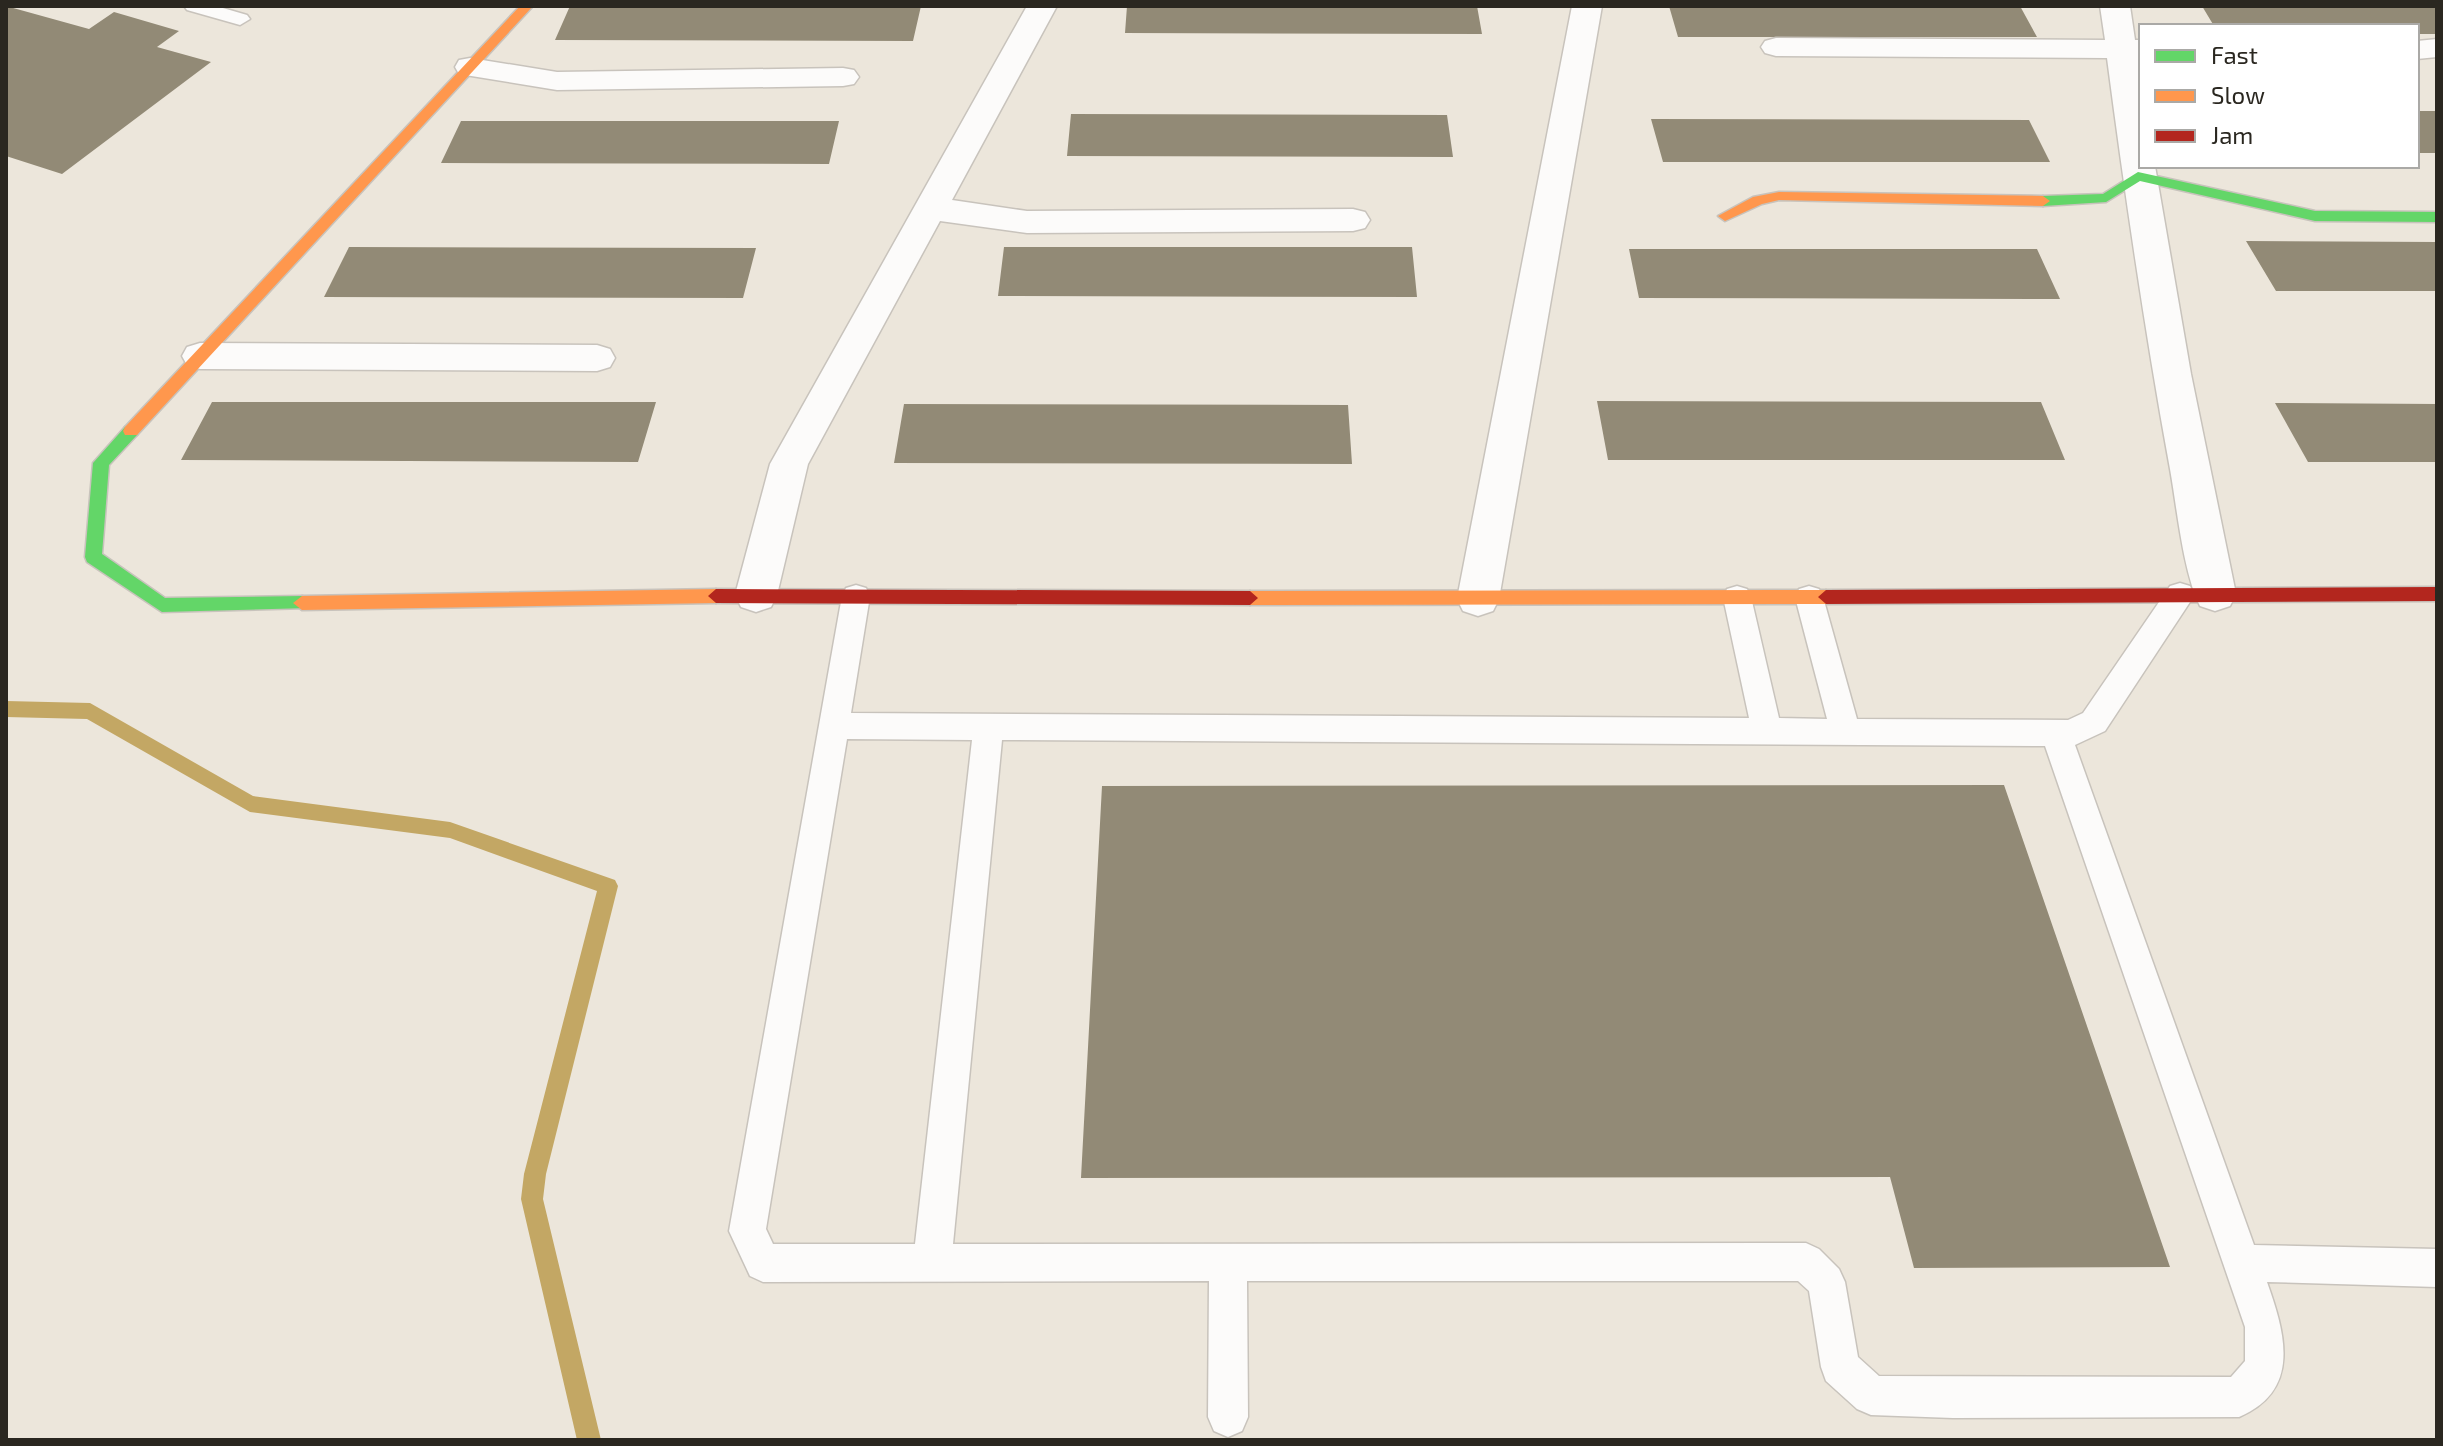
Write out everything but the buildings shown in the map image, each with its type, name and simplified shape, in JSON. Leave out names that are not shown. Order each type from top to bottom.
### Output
[{"type":"street","points":[[527,6],[101,463],[93,557],[162,605],[756,595],[1478,599],[2437,594]]},
{"type":"street","points":[[756,595],[789,464],[1042,6]]},
{"type":"street","points":[[1478,599],[1587,6]]},
{"type":"street","points":[[2115,6],[2131,48],[2138,176],[2187,465],[2198,594]]},
{"type":"street","points":[[1776,47],[2131,48]]},
{"type":"street","points":[[470,67],[557,81],[843,77]]},
{"type":"street","points":[[1725,216],[1758,200],[1779,196],[2075,202],[2106,198],[2138,176],[2315,216],[2437,217]]},
{"type":"street","points":[[929,208],[1027,222],[1353,220]]},
{"type":"street","points":[[200,356],[597,358]]},
{"type":"lane","points":[[194,6],[240,19]]},
{"type":"lane","points":[[835,726],[2071,733],[2094,722],[2198,594]]},
{"type":"lane","points":[[856,596],[747,1231],[763,1263],[1806,1262],[1826,1282],[1840,1367],[1871,1395],[1953,1398],[2239,1397],[2265,1369],[2264,1327],[2055,732]]},
{"type":"lane","points":[[1737,597],[1767,731]]},
{"type":"lane","points":[[1809,597],[1845,731]]},
{"type":"lane","points":[[932,1263],[988,727]]},
{"type":"lane","points":[[1228,1263],[1228,1417]]},
{"type":"lane","points":[[2242,1263],[2437,1268]]},
{"type":"waterway","points":[[6,709],[90,711],[250,804],[450,830],[608,886],[535,1174],[532,1199],[589,1440]]},
{"type":"traffic: fast","points":[[2043,201],[2106,198],[2138,176],[2315,216],[2437,217]]},
{"type":"traffic: fast","points":[[131,431],[101,463],[93,557],[162,605],[302,603]]},
{"type":"traffic: slow","points":[[131,431],[527,6]]},
{"type":"traffic: slow","points":[[1725,216],[1758,200],[1779,196],[2043,201]]},
{"type":"traffic: slow","points":[[302,603],[716,596]]},
{"type":"traffic: slow","points":[[1250,598],[1826,597]]},
{"type":"traffic: jam","points":[[1826,597],[2437,594]]},
{"type":"traffic: jam","points":[[716,596],[1250,598]]}]
